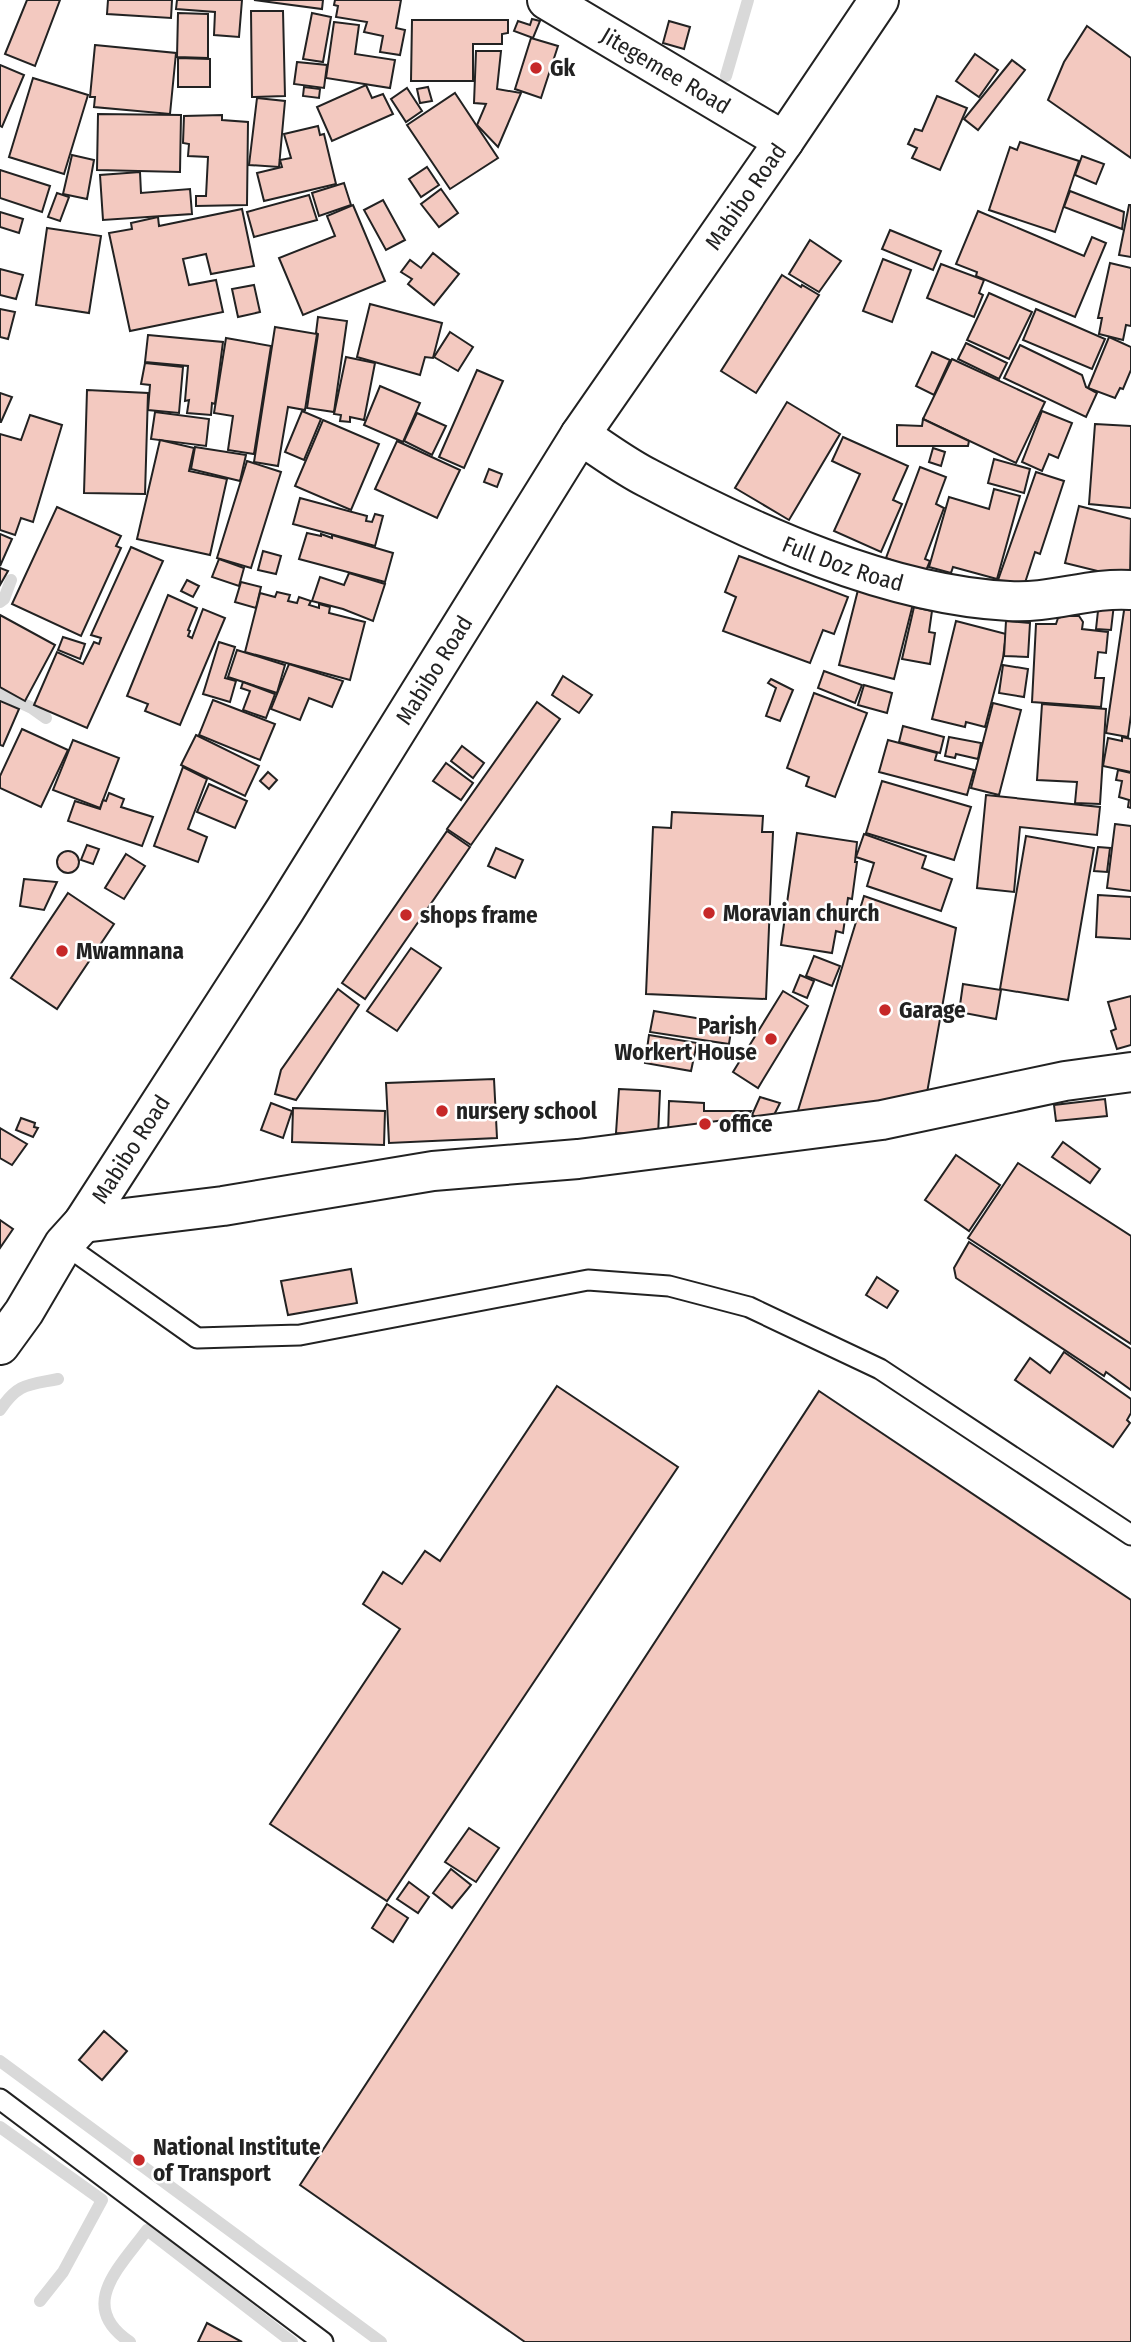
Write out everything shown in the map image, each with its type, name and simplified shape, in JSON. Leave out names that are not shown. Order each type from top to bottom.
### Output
[{"type":"street","name":"Jitegemee Road","points":[[547,0],[784,141]]},
{"type":"street","name":"Mabibo Road","points":[[0,1345],[285,910],[580,435],[879,0]]},
{"type":"street","name":"Full Doz Road","points":[[580,435],[646,477],[772,538],[881,578],[962,597],[1012,602],[1047,600],[1083,592],[1131,590]]},
{"type":"street","points":[[74,1233],[433,1171],[578,1159],[882,1119],[1065,1081],[1131,1072]]},
{"type":"lane","points":[[74,1233],[197,1338],[300,1335],[588,1280],[669,1286],[749,1307],[880,1369],[1131,1535]]},
{"type":"lane","points":[[0,2099],[323,2342]]},
{"type":"building","points":[[27,0],[60,0],[35,66],[5,54]]},
{"type":"building","points":[[108,0],[172,0],[171,18],[107,14]]},
{"type":"building","points":[[177,0],[242,0],[239,37],[214,35],[215,12],[176,9]]},
{"type":"building","points":[[254,0],[323,0],[322,9]]},
{"type":"building","points":[[335,0],[401,0],[396,28],[405,30],[400,55],[380,52],[383,36],[364,32],[367,22],[336,17],[338,6],[334,5]]},
{"type":"building","points":[[251,11],[283,11],[285,96],[252,97]]},
{"type":"building","points":[[178,13],[208,14],[208,58],[177,57]]},
{"type":"building","points":[[312,13],[331,17],[323,62],[303,59]]},
{"type":"building","points":[[532,19],[540,21],[533,38],[514,31],[518,21],[530,25]]},
{"type":"building","points":[[412,20],[508,20],[508,33],[502,34],[502,44],[473,44],[473,81],[411,81]]},
{"type":"building","points":[[669,21],[690,27],[684,49],[663,43]]},
{"type":"building","points":[[334,22],[359,25],[355,54],[395,60],[390,88],[326,78]]},
{"type":"building","points":[[1087,26],[1131,58],[1131,158],[1048,100],[1064,62]]},
{"type":"building","name":"Gk","points":[[531,38],[558,46],[541,98],[515,89]]},
{"type":"building","points":[[95,45],[176,53],[170,114],[94,107],[95,97],[90,97]]},
{"type":"building","points":[[476,51],[501,51],[497,89],[521,93],[498,147],[477,125],[486,104],[474,103]]},
{"type":"building","points":[[975,54],[998,70],[979,97],[956,81]]},
{"type":"building","points":[[178,58],[210,59],[210,87],[178,87]]},
{"type":"building","points":[[1012,60],[1025,70],[978,130],[964,119]]},
{"type":"building","points":[[297,62],[327,65],[324,88],[294,84]]},
{"type":"building","points":[[0,65],[24,75],[2,127],[0,126]]},
{"type":"building","points":[[33,78],[88,95],[64,174],[9,157]]},
{"type":"building","points":[[366,85],[372,98],[383,94],[393,114],[332,141],[317,107]]},
{"type":"building","points":[[304,87],[320,89],[319,98],[303,96]]},
{"type":"building","points":[[428,87],[432,101],[420,103],[417,89]]},
{"type":"building","points":[[407,88],[422,111],[406,122],[391,99]]},
{"type":"building","points":[[455,93],[498,158],[450,189],[407,125]]},
{"type":"building","points":[[937,96],[967,108],[940,170],[912,158],[917,148],[908,144],[915,129],[922,131]]},
{"type":"building","points":[[257,98],[285,101],[279,167],[249,165]]},
{"type":"building","points":[[98,114],[181,115],[180,172],[97,170]]},
{"type":"building","points":[[222,115],[222,120],[248,122],[247,205],[196,206],[196,196],[206,196],[208,157],[188,156],[189,144],[183,143],[184,116]]},
{"type":"building","points":[[318,126],[320,135],[324,134],[336,184],[264,201],[257,173],[282,167],[280,160],[291,158],[284,134]]},
{"type":"building","points":[[1020,142],[1079,161],[1055,232],[989,210],[1010,147],[1017,150]]},
{"type":"building","points":[[72,155],[94,160],[87,199],[63,194]]},
{"type":"building","points":[[1082,156],[1104,164],[1096,184],[1075,175]]},
{"type":"building","points":[[427,167],[439,185],[421,197],[409,179]]},
{"type":"building","points":[[0,170],[50,186],[42,212],[0,198]]},
{"type":"building","points":[[140,172],[141,193],[190,189],[192,214],[103,220],[100,175]]},
{"type":"building","points":[[344,183],[351,205],[319,216],[312,193]]},
{"type":"building","points":[[441,189],[458,213],[439,227],[421,204]]},
{"type":"building","points":[[1070,191],[1124,212],[1122,229],[1064,207]]},
{"type":"building","points":[[57,193],[69,197],[60,221],[48,217]]},
{"type":"building","points":[[309,195],[317,220],[254,237],[247,212]]},
{"type":"building","points":[[383,200],[405,240],[386,250],[364,210]]},
{"type":"building","points":[[353,205],[385,281],[303,315],[279,258],[335,236],[327,216]]},
{"type":"building","points":[[1131,205],[1131,257],[1119,255]]},
{"type":"building","points":[[242,209],[254,266],[211,274],[206,254],[183,259],[189,285],[216,280],[223,312],[130,331],[109,233],[132,229],[131,223],[158,217],[159,226]]},
{"type":"building","points":[[978,211],[1084,256],[1092,237],[1106,243],[1075,317],[976,276],[977,272],[956,264]]},
{"type":"building","points":[[0,212],[23,219],[19,233],[0,227]]},
{"type":"building","points":[[47,228],[101,236],[89,313],[36,305]]},
{"type":"building","points":[[890,230],[941,251],[933,270],[882,249]]},
{"type":"building","points":[[810,240],[841,261],[819,292],[789,274]]},
{"type":"building","points":[[433,253],[459,274],[434,305],[408,284],[412,279],[401,272],[410,260],[421,268]]},
{"type":"building","points":[[883,259],[911,270],[892,322],[863,311]]},
{"type":"building","points":[[1110,263],[1131,268],[1131,326],[1126,325],[1123,340],[1099,334],[1102,318],[1098,318]]},
{"type":"building","points":[[941,264],[984,280],[979,293],[983,295],[974,317],[927,298]]},
{"type":"building","points":[[0,269],[23,275],[16,299],[0,295]]},
{"type":"building","points":[[782,275],[819,295],[756,393],[721,371]]},
{"type":"building","points":[[254,285],[260,312],[238,317],[232,289]]},
{"type":"building","points":[[989,293],[1032,312],[1009,359],[967,340]]},
{"type":"building","points":[[370,304],[442,323],[433,358],[425,357],[420,375],[357,357]]},
{"type":"building","points":[[0,309],[15,312],[8,339],[0,337]]},
{"type":"building","points":[[1036,309],[1105,339],[1092,369],[1023,340]]},
{"type":"building","points":[[318,317],[347,321],[334,412],[307,408]]},
{"type":"building","points":[[275,327],[317,334],[305,410],[288,407],[278,466],[254,462]]},
{"type":"building","points":[[450,332],[473,347],[458,371],[434,357]]},
{"type":"building","points":[[148,335],[223,342],[215,404],[212,403],[211,415],[187,413],[189,400],[185,401],[188,366],[145,362]]},
{"type":"building","points":[[1109,337],[1131,347],[1131,370],[1123,389],[1120,388],[1115,398],[1088,388]]},
{"type":"building","points":[[226,338],[271,346],[254,454],[228,450],[233,416],[214,413]]},
{"type":"building","points":[[966,343],[1007,363],[999,379],[958,359]]},
{"type":"building","points":[[1020,345],[1082,375],[1086,387],[1097,393],[1086,417],[1004,378]]},
{"type":"building","points":[[932,352],[950,360],[934,395],[916,386]]},
{"type":"building","points":[[346,357],[375,363],[364,420],[350,417],[350,422],[340,421],[341,415],[334,414]]},
{"type":"building","points":[[952,359],[1045,402],[1016,463],[923,419]]},
{"type":"building","points":[[145,363],[183,367],[179,413],[148,410],[150,385],[141,384]]},
{"type":"building","points":[[477,370],[503,381],[464,468],[439,457]]},
{"type":"building","points":[[380,386],[420,403],[403,442],[364,425]]},
{"type":"building","points":[[87,390],[148,393],[145,494],[84,493]]},
{"type":"building","points":[[0,393],[12,397],[1,422],[0,422]]},
{"type":"building","points":[[787,402],[840,434],[789,520],[735,488]]},
{"type":"building","points":[[302,411],[321,419],[304,460],[285,452]]},
{"type":"building","points":[[1042,411],[1072,423],[1058,458],[1049,454],[1042,471],[1022,462]]},
{"type":"building","points":[[155,412],[209,419],[206,446],[151,439]]},
{"type":"building","points":[[417,413],[446,426],[432,455],[404,441]]},
{"type":"building","points":[[30,415],[62,425],[33,522],[21,518],[15,535],[0,530],[0,434],[21,440]]},
{"type":"building","points":[[923,419],[969,441],[968,446],[897,446],[897,425],[922,426]]},
{"type":"building","points":[[323,420],[379,444],[351,510],[295,486]]},
{"type":"building","points":[[1095,424],[1131,426],[1131,508],[1089,504]]},
{"type":"building","points":[[843,437],[908,466],[893,500],[902,504],[881,552],[834,531],[860,474],[832,461]]},
{"type":"building","points":[[160,440],[194,448],[189,471],[227,479],[210,555],[137,539]]},
{"type":"building","points":[[397,441],[460,470],[437,518],[375,489]]},
{"type":"building","points":[[195,447],[246,455],[240,481],[191,469]]},
{"type":"building","points":[[933,448],[945,452],[941,466],[929,462]]},
{"type":"building","points":[[994,459],[1030,469],[1024,493],[988,483]]},
{"type":"building","points":[[247,461],[281,472],[251,568],[217,558]]},
{"type":"building","points":[[920,467],[946,477],[936,504],[944,508],[925,559],[930,561],[925,573],[886,558]]},
{"type":"building","points":[[489,469],[502,474],[497,487],[484,482]]},
{"type":"building","points":[[1036,472],[1064,481],[1040,554],[1035,552],[1022,592],[997,583]]},
{"type":"building","points":[[994,489],[1020,496],[997,579],[953,567],[951,573],[929,567],[949,497],[989,509]]},
{"type":"building","points":[[300,498],[367,516],[366,521],[372,522],[375,514],[383,516],[375,546],[293,524]]},
{"type":"building","points":[[1079,506],[1131,519],[1130,579],[1065,563]]},
{"type":"building","points":[[57,507],[121,536],[116,546],[121,548],[81,636],[12,604]]},
{"type":"building","points":[[307,533],[332,538],[332,535],[393,553],[385,582],[299,559]]},
{"type":"building","points":[[0,534],[12,539],[0,566]]},
{"type":"building","points":[[131,547],[163,561],[87,728],[34,705],[57,652],[83,664],[94,642],[99,644],[101,638],[91,635]]},
{"type":"building","points":[[263,551],[281,556],[276,574],[258,570]]},
{"type":"building","points":[[739,556],[848,597],[834,634],[823,630],[810,663],[723,631],[736,597],[725,592]]},
{"type":"building","points":[[219,559],[244,568],[239,586],[212,577]]},
{"type":"building","points":[[0,568],[8,571],[0,585]]},
{"type":"building","points":[[349,573],[385,584],[373,621],[312,601],[320,577],[344,585]]},
{"type":"building","points":[[187,580],[199,586],[193,597],[181,591]]},
{"type":"building","points":[[241,582],[261,587],[256,608],[235,602]]},
{"type":"building","points":[[859,586],[914,600],[894,679],[839,665]]},
{"type":"building","points":[[277,592],[290,595],[288,601],[297,603],[299,597],[311,601],[309,605],[330,607],[329,613],[365,622],[350,680],[245,652],[260,593],[275,597]]},
{"type":"building","points":[[168,595],[197,608],[188,630],[188,636],[192,638],[203,609],[225,618],[180,725],[145,711],[148,704],[127,696]]},
{"type":"building","points":[[1126,597],[1131,598],[1131,715],[1128,737],[1106,733]]},
{"type":"building","points":[[1099,602],[1114,604],[1111,630],[1096,629]]},
{"type":"building","points":[[914,607],[932,611],[929,632],[935,633],[930,664],[902,659]]},
{"type":"building","points":[[0,615],[55,645],[25,701],[0,687]]},
{"type":"building","points":[[1079,616],[1083,622],[1082,629],[1108,632],[1106,653],[1098,652],[1095,678],[1104,678],[1101,707],[1032,702],[1036,624],[1056,624],[1058,618]]},
{"type":"building","points":[[956,621],[1006,634],[1003,658],[985,727],[966,722],[965,727],[932,719]]},
{"type":"building","points":[[1006,621],[1030,623],[1028,657],[1004,656]]},
{"type":"building","points":[[63,637],[85,644],[80,659],[58,650]]},
{"type":"building","points":[[219,642],[235,647],[225,678],[236,681],[230,702],[203,694]]},
{"type":"building","points":[[237,650],[285,665],[277,693],[228,677]]},
{"type":"building","points":[[289,664],[343,681],[332,707],[309,698],[300,720],[271,709]]},
{"type":"building","points":[[1003,665],[1028,669],[1024,697],[999,693]]},
{"type":"building","points":[[824,671],[862,685],[855,703],[818,688]]},
{"type":"building","points":[[563,676],[592,695],[579,713],[552,695]]},
{"type":"building","points":[[771,679],[793,690],[780,721],[766,716],[776,688],[768,683]]},
{"type":"building","points":[[243,682],[275,694],[266,718],[243,710],[250,691],[241,688]]},
{"type":"building","points":[[864,685],[892,693],[887,713],[858,705]]},
{"type":"building","points":[[814,693],[867,713],[835,797],[806,786],[809,777],[787,768]]},
{"type":"building","points":[[213,700],[275,724],[260,760],[199,735]]},
{"type":"building","points":[[0,701],[19,709],[3,746],[0,745]]},
{"type":"building","name":"shops frame","points":[[537,702],[560,719],[471,845],[447,829]]},
{"type":"building","points":[[993,703],[1021,710],[999,795],[971,788]]},
{"type":"building","points":[[1042,704],[1106,709],[1100,804],[1075,803],[1077,782],[1037,780]]},
{"type":"building","points":[[903,726],[944,737],[940,753],[899,742]]},
{"type":"building","points":[[22,729],[68,750],[41,807],[0,788],[0,776]]},
{"type":"building","points":[[196,735],[259,766],[245,796],[181,765]]},
{"type":"building","points":[[949,737],[981,743],[978,759],[956,754],[955,758],[945,756]]},
{"type":"building","points":[[1122,737],[1131,739],[1131,772],[1103,766],[1108,738],[1122,741]]},
{"type":"building","points":[[73,740],[119,758],[100,808],[53,790]]},
{"type":"building","points":[[888,740],[937,753],[935,760],[974,770],[967,795],[879,772]]},
{"type":"building","points":[[462,746],[484,763],[473,778],[451,761]]},
{"type":"building","points":[[446,763],[473,783],[461,800],[433,781]]},
{"type":"building","points":[[183,767],[207,779],[188,829],[207,837],[198,862],[154,846]]},
{"type":"building","points":[[1118,770],[1131,773],[1131,808],[1128,807],[1129,800],[1119,797],[1122,781],[1116,780]]},
{"type":"building","points":[[268,772],[277,780],[269,789],[260,781]]},
{"type":"building","points":[[882,781],[971,807],[954,860],[866,833]]},
{"type":"building","points":[[209,784],[247,801],[235,828],[197,812]]},
{"type":"building","points":[[109,793],[124,799],[121,807],[153,817],[142,846],[68,821],[75,801],[100,809]]},
{"type":"building","points":[[986,795],[1100,807],[1097,835],[1020,827],[1014,892],[977,888]]},
{"type":"building","name":"Moravian church","points":[[672,812],[763,816],[762,832],[773,832],[766,999],[646,994],[653,827],[671,828]]},
{"type":"building","points":[[1115,824],[1131,826],[1131,891],[1107,888]]},
{"type":"building","name":"shops frame","points":[[447,831],[470,847],[365,999],[342,983]]},
{"type":"building","points":[[797,833],[857,842],[852,899],[848,898],[843,933],[836,931],[832,953],[781,945]]},
{"type":"building","points":[[864,834],[926,856],[922,868],[952,879],[941,911],[867,886],[874,863],[856,857]]},
{"type":"building","points":[[1026,836],[1094,848],[1068,1000],[1000,989]]},
{"type":"building","points":[[87,845],[99,849],[93,864],[81,860]]},
{"type":"building","points":[[1098,847],[1110,848],[1107,872],[1094,871]]},
{"type":"building","points":[[496,848],[523,860],[515,878],[488,866]]},
{"type":"building","points":[[68,851],[78,858],[79,862],[72,872],[68,873],[58,866],[57,862],[64,852]]},
{"type":"building","points":[[126,854],[145,866],[124,899],[105,888]]},
{"type":"building","points":[[24,879],[57,882],[44,910],[20,906]]},
{"type":"building","name":"Mwamnana","points":[[68,893],[114,924],[57,1009],[11,978]]},
{"type":"building","points":[[1098,895],[1131,897],[1131,939],[1096,937]]},
{"type":"building","name":"Garage","points":[[864,896],[956,928],[927,1093],[796,1117]]},
{"type":"building","points":[[411,948],[441,968],[397,1031],[367,1011]]},
{"type":"building","points":[[814,956],[840,966],[832,986],[806,976]]},
{"type":"building","points":[[800,975],[814,981],[807,998],[793,992]]},
{"type":"building","points":[[963,984],[1001,990],[996,1019],[959,1012]]},
{"type":"building","points":[[338,989],[359,1005],[296,1100],[275,1094],[281,1070]]},
{"type":"building","name":"Parish Workert House","points":[[783,991],[808,1006],[758,1088],[733,1072]]},
{"type":"building","points":[[1131,996],[1131,1045],[1117,1049],[1111,1031],[1116,1029],[1108,1002]]},
{"type":"building","points":[[654,1011],[732,1024],[729,1044],[650,1032]]},
{"type":"building","points":[[649,1035],[697,1043],[691,1071],[645,1063]]},
{"type":"building","name":"nursery school","points":[[494,1079],[497,1138],[389,1143],[386,1083]]},
{"type":"building","points":[[619,1089],[660,1091],[658,1136],[616,1133]]},
{"type":"building","points":[[760,1097],[780,1103],[770,1123],[752,1115]]},
{"type":"building","points":[[1105,1099],[1107,1116],[1056,1121],[1054,1105]]},
{"type":"building","name":"office","points":[[669,1101],[704,1103],[704,1111],[751,1111],[733,1138],[668,1137]]},
{"type":"building","points":[[271,1103],[292,1111],[283,1138],[261,1130]]},
{"type":"building","points":[[293,1108],[385,1111],[384,1145],[292,1142]]},
{"type":"building","points":[[21,1118],[35,1123],[34,1127],[38,1128],[33,1137],[16,1130]]},
{"type":"building","points":[[0,1128],[27,1144],[12,1165],[0,1158]]},
{"type":"building","points":[[1063,1142],[1100,1169],[1090,1183],[1052,1157]]},
{"type":"building","points":[[956,1155],[1000,1185],[969,1231],[925,1200]]},
{"type":"building","points":[[1018,1163],[1131,1236],[1131,1344],[968,1238]]},
{"type":"building","points":[[0,1220],[13,1229],[0,1248]]},
{"type":"building","points":[[969,1242],[1131,1349],[1131,1390],[1106,1372],[1104,1376],[956,1278],[954,1268]]},
{"type":"building","points":[[351,1269],[357,1303],[288,1315],[281,1281]]},
{"type":"building","points":[[877,1277],[898,1291],[887,1308],[866,1295]]},
{"type":"building","points":[[1064,1352],[1131,1399],[1131,1413],[1127,1420],[1130,1423],[1113,1447],[1015,1380],[1030,1358],[1050,1373]]},
{"type":"building","points":[[557,1386],[678,1467],[387,1901],[270,1824],[400,1629],[363,1604],[383,1572],[402,1584],[425,1551],[440,1561]]},
{"type":"building","points":[[819,1391],[1131,1600],[1131,2342],[525,2342],[300,2185]]},
{"type":"building","points":[[469,1828],[499,1848],[476,1882],[445,1862]]},
{"type":"building","points":[[451,1869],[471,1885],[452,1908],[433,1893]]},
{"type":"building","points":[[409,1882],[429,1897],[418,1913],[397,1899]]},
{"type":"building","points":[[387,1904],[408,1918],[393,1942],[372,1928]]},
{"type":"building","points":[[104,2031],[127,2051],[102,2080],[79,2060]]},
{"type":"building","points":[[207,2323],[242,2342],[198,2342]]},
{"type":"waterway","points":[[726,76],[748,0]]},
{"type":"waterway","points":[[0,602],[4,599],[11,580]]},
{"type":"waterway","points":[[0,693],[32,708],[46,718]]},
{"type":"waterway","points":[[0,1410],[18,1390],[31,1384],[58,1379]]},
{"type":"waterway","points":[[0,2061],[381,2342]]},
{"type":"waterway","points":[[0,2127],[102,2200],[63,2272],[40,2301]]},
{"type":"waterway","points":[[130,2342],[114,2328],[106,2315],[105,2300],[108,2286],[116,2272],[147,2230],[292,2342]]},
{"type":"place","name":"Gk","points":[[536,68]]},
{"type":"place","name":"Moravian church","points":[[709,913]]},
{"type":"place","name":"shops frame","points":[[406,915]]},
{"type":"place","name":"Mwamnana","points":[[62,951]]},
{"type":"place","name":"Garage","points":[[885,1010]]},
{"type":"place","name":"Parish Workert House","points":[[771,1039]]},
{"type":"place","name":"nursery school","points":[[442,1111]]},
{"type":"place","name":"office","points":[[705,1124]]},
{"type":"place","name":"National Institute of Transport","points":[[139,2160]]}]
